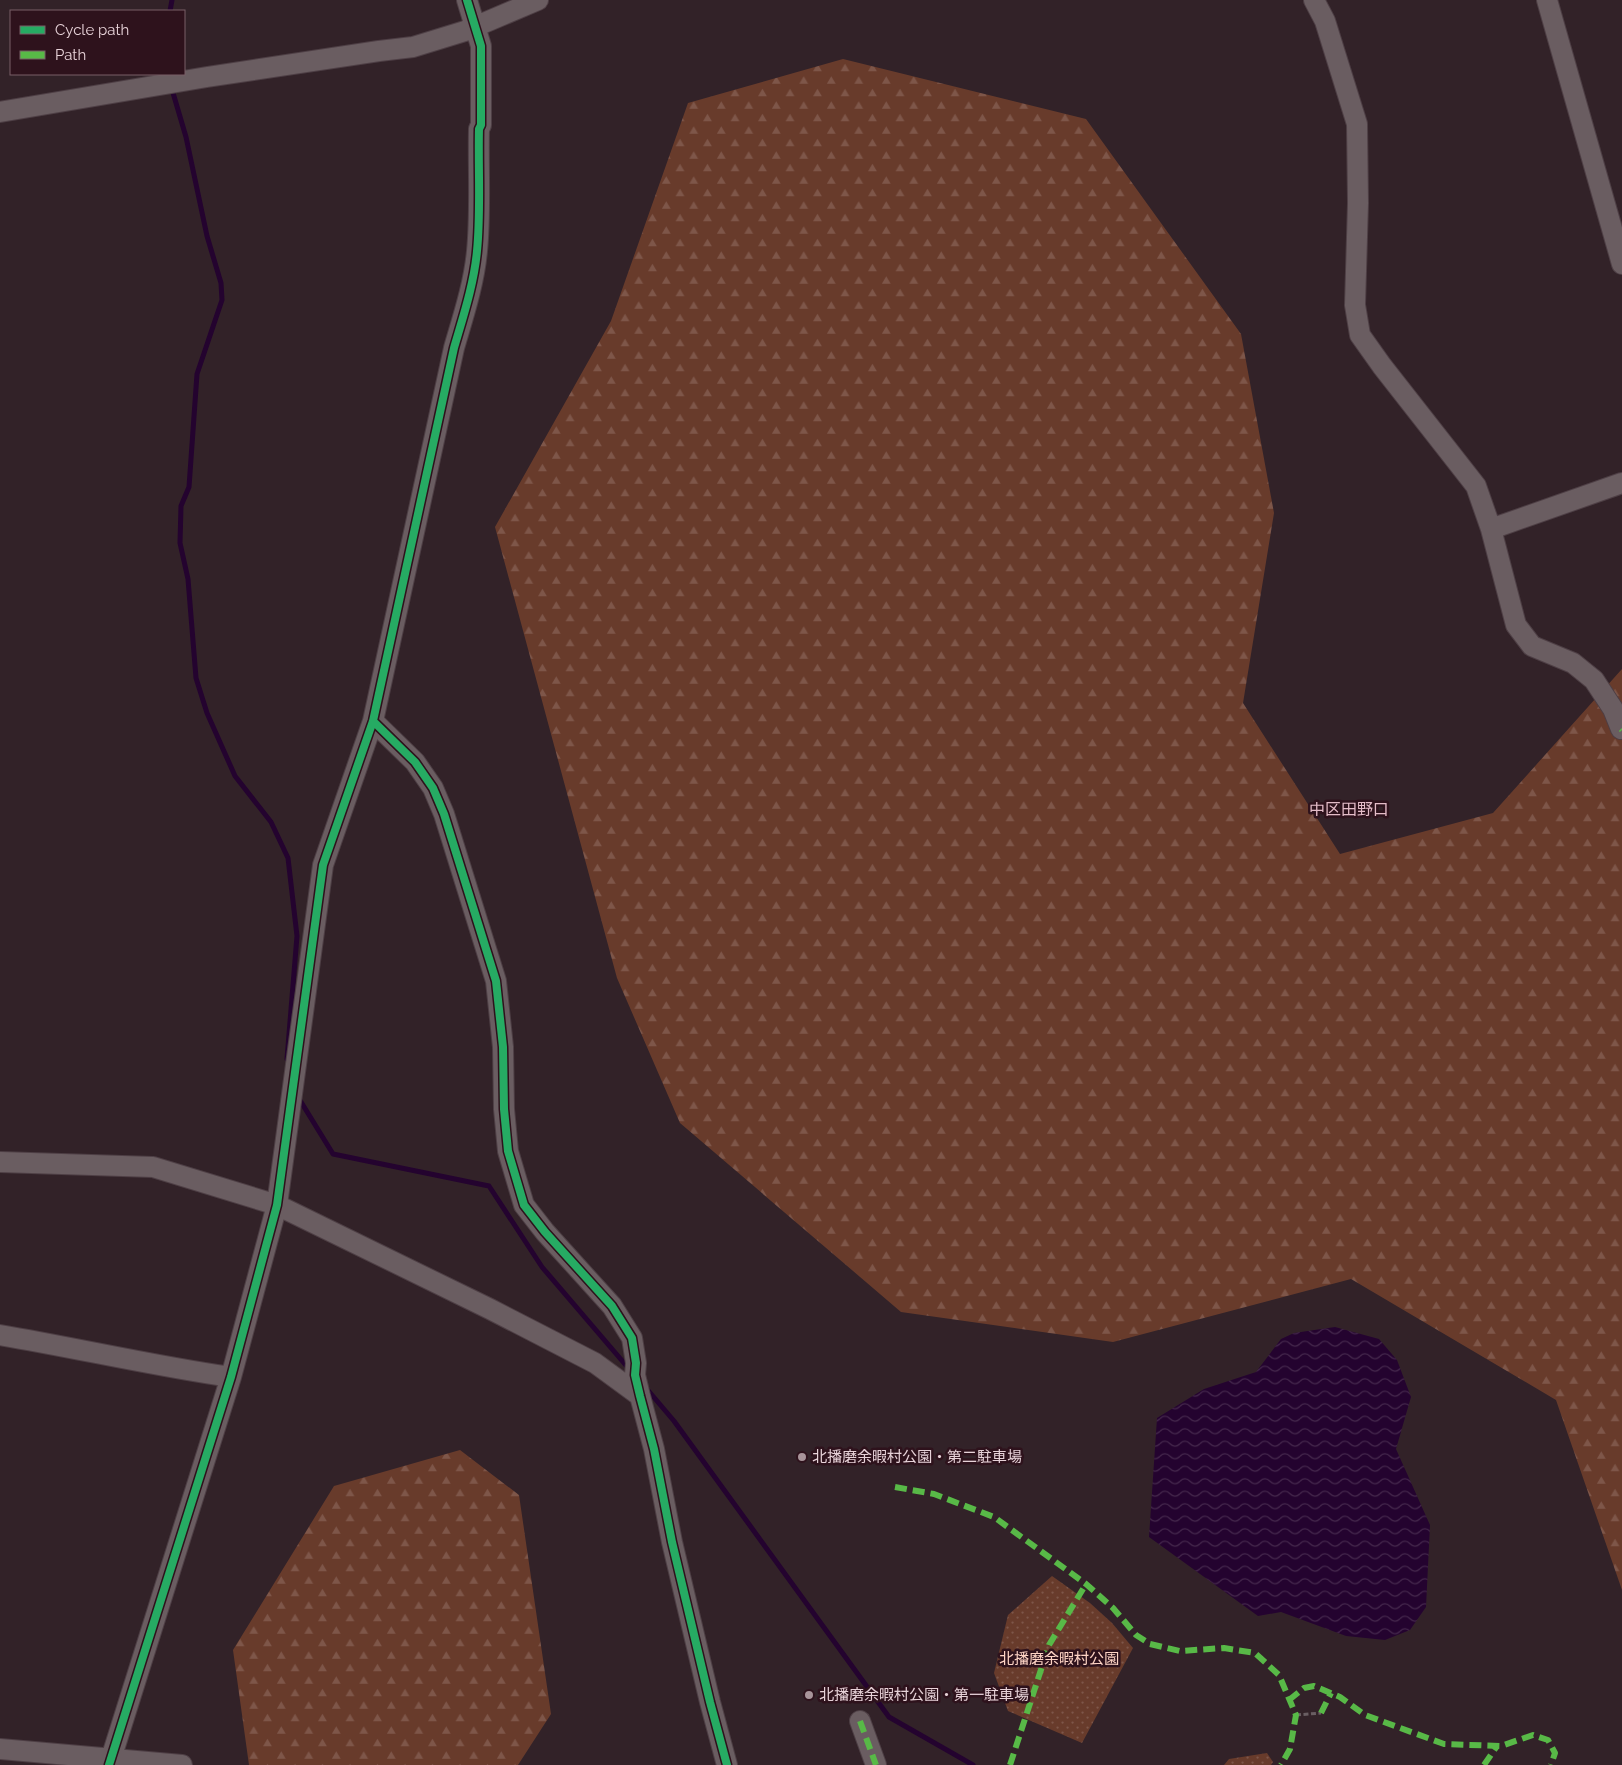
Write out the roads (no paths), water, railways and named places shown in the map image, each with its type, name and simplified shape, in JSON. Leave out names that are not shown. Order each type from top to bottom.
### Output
[{"type":"street","points":[[110,1762],[231,1377],[277,1206],[323,865],[373,721],[454,348],[467,304],[477,253],[479,129],[481,125],[481,46],[467,0]]},
{"type":"street","points":[[0,112],[300,63],[413,47],[465,31],[538,0]]},
{"type":"street","points":[[1314,0],[1325,21],[1357,124],[1358,203],[1355,305],[1360,334],[1382,366],[1476,486],[1491,528],[1516,624],[1532,646],[1573,662],[1594,680],[1613,709],[1621,729]]},
{"type":"street","points":[[1547,0],[1622,264]]},
{"type":"street","points":[[1491,528],[1622,483]]},
{"type":"street","points":[[373,721],[415,762],[433,788],[444,814],[496,982],[503,1047],[504,1109],[508,1151],[524,1205],[545,1232],[612,1306],[632,1338],[636,1363],[635,1376],[654,1449],[672,1542],[707,1693],[727,1765]]},
{"type":"street","points":[[0,1162],[154,1167],[277,1206],[490,1309],[595,1363],[640,1396]]},
{"type":"street","points":[[0,1335],[173,1368],[231,1377]]},
{"type":"street","points":[[860,1721],[876,1765]]},
{"type":"street","points":[[0,1749],[110,1762],[182,1765]]},
{"type":"water","points":[[1335,1327],[1379,1339],[1397,1360],[1411,1397],[1396,1449],[1430,1525],[1426,1607],[1410,1630],[1385,1640],[1346,1636],[1281,1612],[1258,1616],[1149,1537],[1157,1418],[1204,1389],[1256,1372],[1281,1339],[1294,1333]]},
{"type":"waterway","points":[[170,10],[172,0]]},
{"type":"waterway","points":[[171,86],[186,137],[207,236],[221,283],[222,300],[197,374],[189,487],[181,506],[180,543],[188,579],[196,678],[207,713],[235,776],[271,822],[288,858],[297,936],[287,1059]]},
{"type":"waterway","points":[[298,1097],[333,1154],[489,1186],[542,1267],[630,1370]]},
{"type":"waterway","points":[[646,1388],[674,1421],[889,1717],[973,1765]]},
{"type":"place","name":"北播磨余暇村公園・第二駐車場","points":[[802,1457]]},
{"type":"place","name":"北播磨余暇村公園・第一駐車場","points":[[809,1695]]},
{"type":"district","name":"中区田野口","points":[[1349,809]]},
{"type":"park label","name":"北播磨余暇村公園","points":[[1059,1659]]}]
